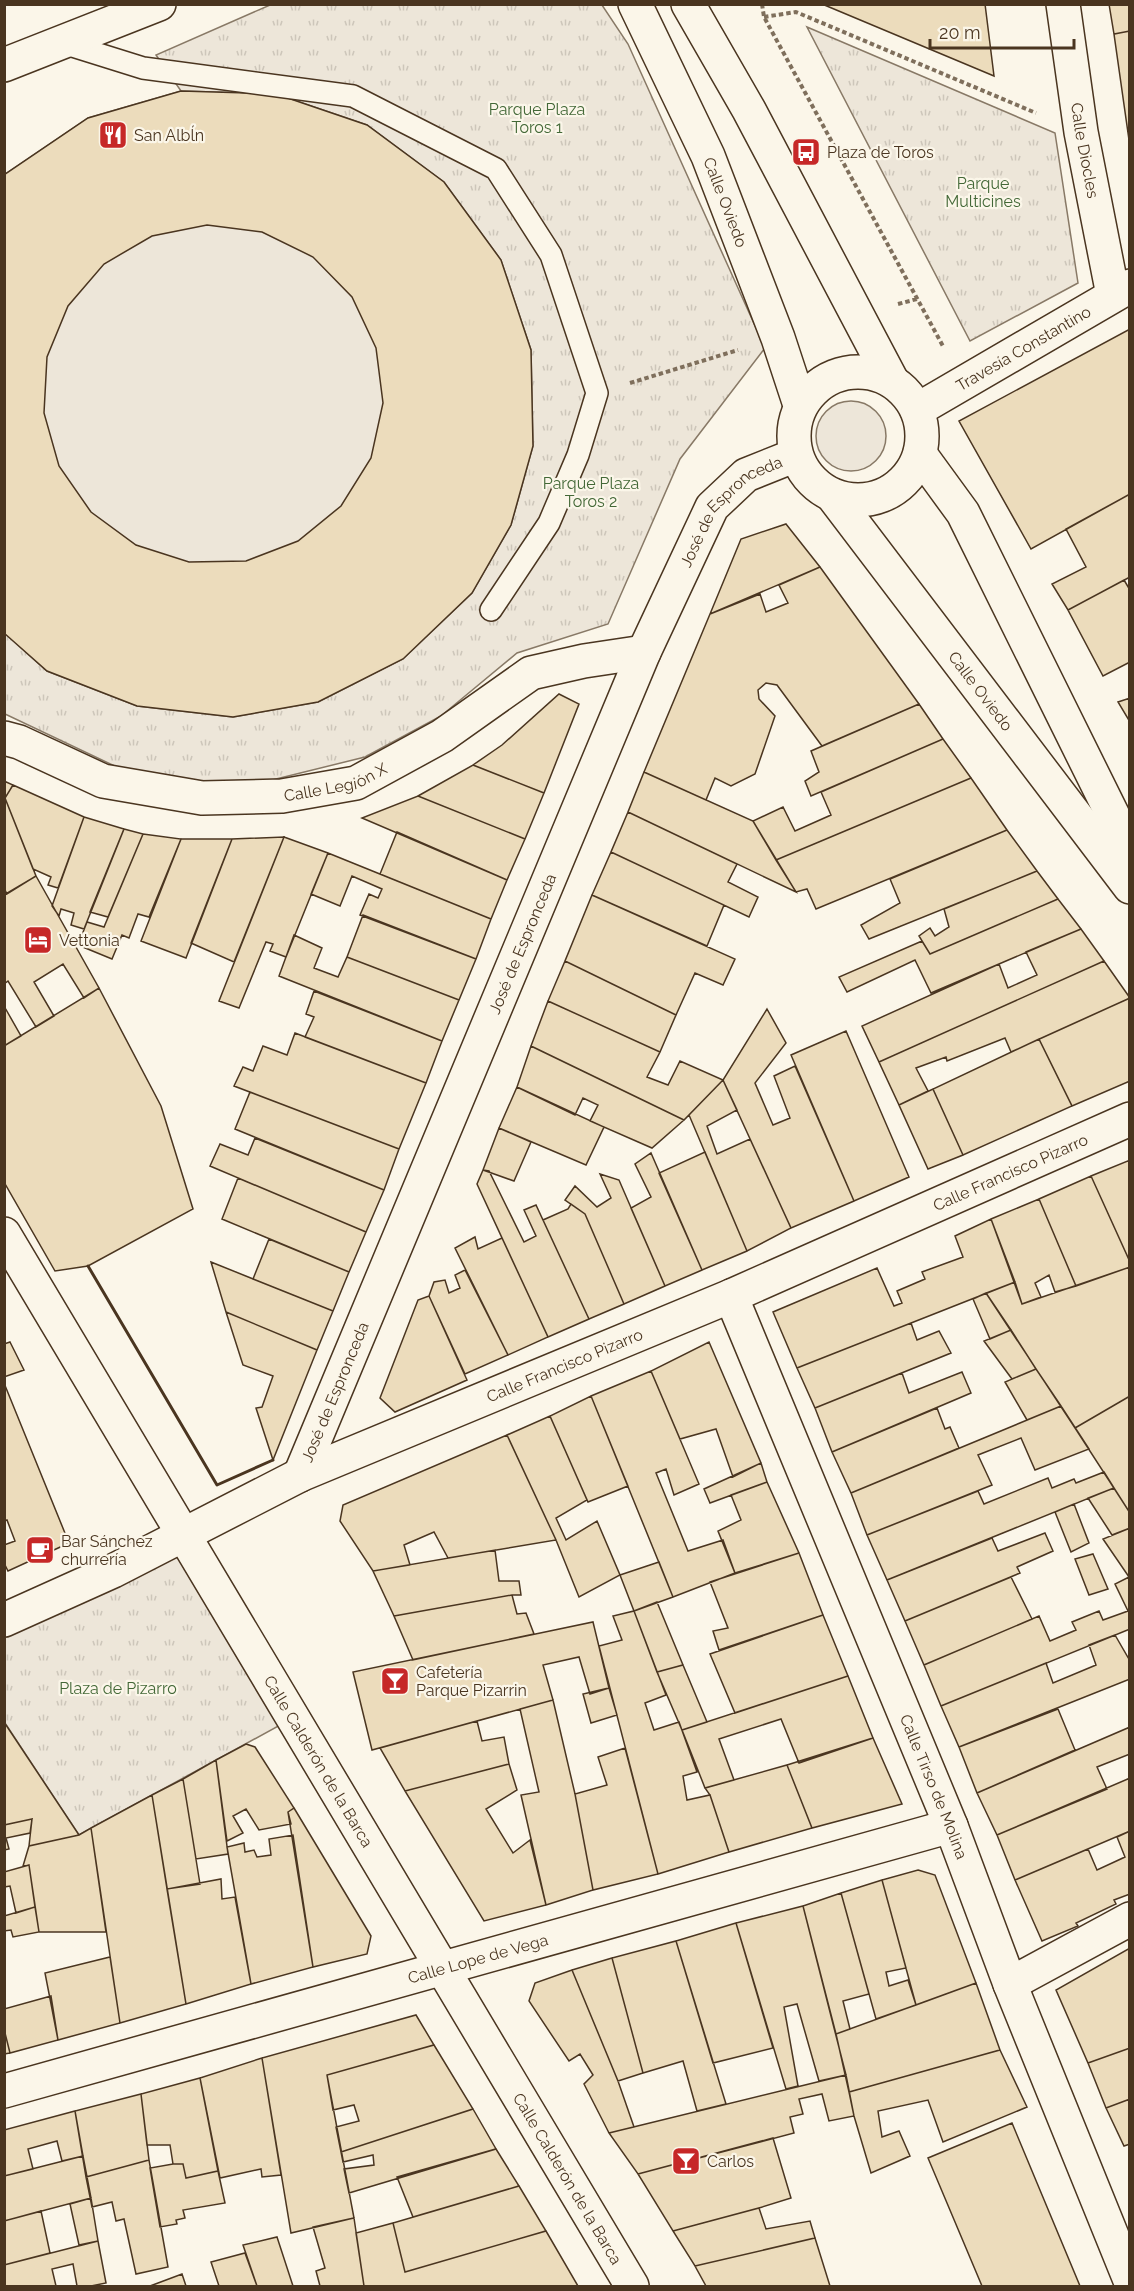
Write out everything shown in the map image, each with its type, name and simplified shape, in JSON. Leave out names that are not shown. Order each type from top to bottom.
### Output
[{"type":"street","points":[[4,65],[159,4]]},
{"type":"street","name":"Calle Oviedo","points":[[635,4],[708,156],[778,338],[800,405]]},
{"type":"street","points":[[688,4],[749,110],[892,381]]},
{"type":"street","name":"Calle Diocles","points":[[1063,4],[1081,132],[1121,290]]},
{"type":"street","name":"Travesía Constantino","points":[[917,410],[1121,290]]},
{"type":"street","points":[[851,371],[872,372],[892,381],[907,393],[917,410],[922,431],[920,454],[911,473],[895,489],[876,498],[854,500],[832,495],[817,486],[804,472],[796,455],[793,438],[794,421],[800,405],[813,389],[830,376],[851,371]]},
{"type":"street","points":[[920,454],[963,513],[1130,850]]},
{"type":"street","name":"José de Espronceda","points":[[300,1475],[644,652],[712,507],[746,475],[796,455]]},
{"type":"street","name":"Calle Oviedo","points":[[832,495],[1130,887]]},
{"type":"street","name":"Calle Legión X","points":[[4,738],[19,742],[104,781],[202,798],[282,796],[356,783],[442,736],[531,673],[584,661],[644,652]]},
{"type":"street","name":"Calle Francisco Pizarro","points":[[4,1620],[113,1571],[300,1475],[731,1296],[1130,1119]]},
{"type":"street","name":"Calle Calderón de la Barca","points":[[4,1234],[632,2286]]},
{"type":"street","name":"Calle Tirso de Molina","points":[[731,1296],[951,1826],[1010,1984],[1130,2280]]},
{"type":"street","name":"Calle Lope de Vega","points":[[4,2091],[951,1826]]},
{"type":"street","points":[[1010,1984],[1130,1919]]},
{"type":"lane","points":[[63,42],[143,68],[353,96],[496,169],[551,255],[597,393],[578,455],[549,523],[491,610]]},
{"type":"path","points":[[762,4],[764,17],[964,384]]},
{"type":"path","points":[[764,17],[796,12],[1081,132]]},
{"type":"path","points":[[597,393],[743,348]]},
{"type":"green space","name":"Parque Plaza Toros 1","points":[[270,5],[602,5],[628,44],[765,348],[680,459],[608,624],[517,653],[441,716],[365,757],[272,780],[198,782],[121,769],[5,714],[5,633],[47,671],[137,706],[233,717],[318,702],[403,659],[472,593],[511,525],[533,446],[531,350],[501,260],[444,182],[367,125],[276,94],[181,91],[156,55]]},
{"type":"green space","name":"Parque Multicines","points":[[807,27],[1055,133],[1078,283],[970,341]]},
{"type":"green space","points":[[181,91],[276,94],[367,125],[444,182],[501,260],[531,350],[533,446],[511,525],[472,593],[403,659],[318,702],[233,717],[137,706],[47,671],[5,633],[4,175],[88,118]]},
{"type":"green space","points":[[858,401],[871,407],[880,416],[884,422],[886,436],[884,450],[876,461],[865,469],[844,471],[826,461],[818,450],[816,429],[826,411],[837,403]]},
{"type":"green space","name":"Plaza de Pizarro","points":[[184,1535],[293,1718],[79,1835],[5,1723],[4,1619]]},
{"type":"building","points":[[822,4],[985,4],[994,76]]},
{"type":"building","points":[[1109,4],[1130,4],[1130,31],[1114,34]]},
{"type":"building","points":[[1130,31],[1130,147],[1114,34]]},
{"type":"building","points":[[181,91],[276,94],[367,125],[444,182],[501,260],[531,350],[533,446],[511,525],[472,593],[403,659],[318,702],[233,717],[137,706],[47,671],[4,633],[4,175],[88,118]],"holes":[[[207,225],[262,232],[313,257],[352,297],[376,348],[383,403],[371,458],[341,506],[298,541],[246,561],[189,562],[136,545],[91,512],[59,466],[44,413],[47,357],[68,306],[104,264],[152,236]]]},
{"type":"building","points":[[1130,329],[1130,494],[1031,549],[959,421]]},
{"type":"building","points":[[1130,494],[1130,577],[1068,610],[1052,584],[1086,567],[1066,529]]},
{"type":"building","points":[[786,524],[820,567],[710,614],[741,539]]},
{"type":"building","points":[[820,567],[919,704],[822,746],[777,685],[766,683],[758,690],[759,699],[775,716],[755,774],[731,786],[715,778],[706,800],[644,772],[710,614],[760,594],[766,612],[788,603],[779,585]]},
{"type":"building","points":[[1124,580],[1130,590],[1130,662],[1103,676],[1068,610]]},
{"type":"building","points":[[559,694],[579,704],[544,793],[473,765],[502,745]]},
{"type":"building","points":[[1130,698],[1130,722],[1118,702]]},
{"type":"building","points":[[919,704],[943,739],[811,796],[805,781],[819,772],[811,751]]},
{"type":"building","points":[[943,739],[971,778],[776,860],[753,821],[783,807],[795,831],[831,815],[821,792]]},
{"type":"building","points":[[473,765],[544,793],[525,839],[418,796]]},
{"type":"building","points":[[644,772],[753,821],[796,892],[628,812]]},
{"type":"building","points":[[971,778],[1007,830],[816,909],[807,889],[796,892],[776,860]]},
{"type":"building","points":[[4,781],[13,785],[5,798],[36,876],[7,894],[4,888]]},
{"type":"building","points":[[13,785],[84,817],[58,888],[48,885],[51,877],[33,869],[5,798]]},
{"type":"building","points":[[418,796],[525,839],[507,880],[362,818]]},
{"type":"building","points":[[628,812],[737,864],[728,882],[758,897],[749,917],[611,852]]},
{"type":"building","points":[[84,817],[124,829],[84,929],[71,925],[74,913],[61,909],[59,916],[52,906]]},
{"type":"building","points":[[124,829],[143,834],[108,917],[90,912]]},
{"type":"building","points":[[1007,830],[1037,871],[869,939],[861,925],[900,903],[890,879]]},
{"type":"building","points":[[397,832],[507,880],[491,919],[380,874]]},
{"type":"building","points":[[143,834],[181,839],[149,917],[138,914],[129,938],[122,935],[112,959],[78,945],[87,922],[104,927]]},
{"type":"building","points":[[284,837],[234,962],[191,943],[232,839]]},
{"type":"building","points":[[284,837],[328,853],[286,957],[270,951],[273,944],[266,942],[239,1008],[219,1001]]},
{"type":"building","points":[[181,839],[232,839],[186,958],[141,941]]},
{"type":"building","points":[[611,852],[724,905],[707,946],[592,895]]},
{"type":"building","points":[[328,853],[491,919],[476,959],[360,915],[369,894],[378,898],[382,889],[352,876],[340,906],[311,894]]},
{"type":"building","points":[[1037,871],[1058,899],[930,954],[919,936],[930,928],[935,936],[949,927],[944,909]]},
{"type":"building","name":"Vettonia","points":[[36,876],[99,988],[84,998],[63,964],[34,982],[54,1016],[36,1027],[8,981],[4,984],[4,895]]},
{"type":"building","points":[[592,895],[735,959],[723,985],[695,973],[676,1015],[565,961]]},
{"type":"building","points":[[1058,899],[1081,929],[931,993],[915,960],[847,992],[839,977],[922,941],[930,954]]},
{"type":"building","points":[[363,915],[476,959],[459,1000],[347,957]]},
{"type":"building","points":[[1081,929],[1104,961],[879,1062],[862,1026],[999,964],[1008,988],[1037,975],[1026,952]]},
{"type":"building","points":[[294,935],[322,948],[314,968],[338,977],[347,957],[459,1000],[442,1041],[279,976]]},
{"type":"building","points":[[565,961],[676,1015],[660,1052],[548,1001]]},
{"type":"building","points":[[1104,961],[1130,998],[1011,1052],[1005,1038],[947,1061],[946,1057],[916,1068],[928,1091],[899,1105],[879,1062]]},
{"type":"building","points":[[99,988],[161,1106],[193,1209],[88,1266],[55,1271],[4,1182],[4,1046]]},
{"type":"building","points":[[314,991],[442,1041],[426,1083],[305,1037],[314,1017],[306,1014]]},
{"type":"building","points":[[1130,998],[1130,1081],[1072,1106],[1039,1039]]},
{"type":"building","points":[[548,1001],[660,1052],[647,1077],[668,1085],[680,1061],[723,1080],[684,1120],[531,1046]]},
{"type":"building","points":[[4,1006],[21,1036],[4,1046]]},
{"type":"building","points":[[767,1009],[786,1043],[755,1083],[773,1125],[790,1118],[774,1076],[795,1066],[854,1201],[791,1228],[723,1080]]},
{"type":"building","points":[[846,1031],[909,1177],[854,1201],[791,1055]]},
{"type":"building","points":[[295,1033],[426,1083],[399,1149],[234,1086],[243,1067],[253,1071],[263,1046],[287,1055]]},
{"type":"building","points":[[1039,1039],[1072,1106],[963,1155],[933,1089]]},
{"type":"building","points":[[531,1046],[684,1120],[652,1148],[590,1121],[598,1105],[583,1098],[575,1115],[517,1087]]},
{"type":"building","points":[[723,1080],[737,1110],[707,1126],[717,1154],[750,1139],[791,1228],[747,1251],[689,1115]]},
{"type":"building","points":[[517,1087],[604,1127],[586,1165],[499,1128]]},
{"type":"building","points":[[933,1089],[963,1155],[928,1169],[899,1105]]},
{"type":"building","points":[[250,1092],[399,1149],[384,1190],[235,1129]]},
{"type":"building","points":[[499,1128],[531,1142],[514,1181],[483,1170]]},
{"type":"building","points":[[255,1138],[384,1190],[366,1232],[210,1166],[220,1144],[248,1155]]},
{"type":"building","points":[[705,1152],[747,1251],[702,1270],[659,1173]]},
{"type":"building","points":[[651,1153],[702,1270],[665,1286],[631,1208],[651,1197],[635,1164]]},
{"type":"building","points":[[1130,1160],[1130,1262],[1091,1176]]},
{"type":"building","points":[[483,1170],[489,1171],[524,1242],[536,1236],[524,1210],[536,1205],[589,1319],[548,1337],[477,1184]]},
{"type":"building","points":[[600,1174],[619,1180],[665,1286],[624,1304],[585,1214],[565,1200],[575,1186],[597,1207],[611,1198]]},
{"type":"building","points":[[1091,1176],[1130,1262],[1130,1267],[1076,1286],[1039,1199]]},
{"type":"building","points":[[238,1178],[366,1232],[349,1272],[222,1219]]},
{"type":"building","points":[[1039,1199],[1076,1286],[1055,1292],[1049,1275],[1035,1283],[1041,1297],[1022,1304],[991,1219]]},
{"type":"building","points":[[571,1204],[585,1214],[624,1304],[589,1319],[543,1220],[568,1209]]},
{"type":"building","points":[[991,1219],[1015,1282],[797,1368],[773,1312],[877,1268],[894,1306],[902,1303],[897,1291],[925,1279],[922,1272],[963,1257],[955,1236]]},
{"type":"building","points":[[475,1237],[478,1249],[502,1238],[548,1337],[508,1355],[455,1248]]},
{"type":"building","points":[[269,1239],[349,1272],[333,1311],[253,1279]]},
{"type":"building","points":[[211,1262],[333,1311],[317,1350],[226,1312]]},
{"type":"building","points":[[1130,1267],[1130,1396],[1075,1428],[986,1293],[1015,1282],[1022,1304]]},
{"type":"building","points":[[465,1270],[508,1355],[465,1374],[429,1296],[434,1282],[445,1280],[449,1293],[460,1288],[455,1275]]},
{"type":"building","points":[[986,1293],[1011,1330],[990,1339],[973,1299]]},
{"type":"building","points":[[429,1296],[467,1380],[395,1412],[380,1398],[418,1300]]},
{"type":"building","points":[[226,1312],[317,1350],[273,1460],[256,1408],[262,1407],[273,1376],[243,1365]]},
{"type":"building","points":[[911,1323],[917,1340],[939,1331],[951,1353],[815,1408],[797,1368]]},
{"type":"building","points":[[1011,1330],[1036,1369],[1012,1379],[984,1341]]},
{"type":"building","points":[[10,1342],[24,1370],[4,1377],[4,1344]]},
{"type":"building","points":[[709,1342],[761,1463],[733,1477],[716,1429],[680,1439],[651,1371]]},
{"type":"building","points":[[1036,1369],[1061,1406],[1027,1420],[1005,1382]]},
{"type":"building","points":[[651,1371],[699,1484],[674,1495],[666,1469],[656,1473],[688,1551],[723,1540],[735,1573],[673,1597],[591,1396]]},
{"type":"building","points":[[962,1372],[971,1393],[832,1452],[815,1408],[902,1373],[909,1393]]},
{"type":"building","points":[[4,1383],[69,1543],[8,1571],[4,1563],[4,1545],[15,1541],[7,1520],[4,1521]]},
{"type":"building","points":[[591,1396],[628,1486],[588,1502],[550,1416]]},
{"type":"building","points":[[1130,1396],[1130,1513],[1075,1428]]},
{"type":"building","points":[[1061,1406],[1089,1449],[1035,1470],[1021,1438],[978,1455],[992,1485],[867,1535],[851,1493]]},
{"type":"building","points":[[937,1408],[945,1429],[950,1427],[959,1448],[851,1493],[832,1452]]},
{"type":"building","points":[[550,1416],[587,1500],[556,1518],[566,1540],[597,1521],[620,1575],[579,1597],[556,1540],[507,1435]]},
{"type":"building","points":[[507,1435],[556,1540],[448,1558],[434,1532],[404,1545],[410,1565],[373,1571],[340,1521],[343,1505]]},
{"type":"building","points":[[761,1463],[767,1482],[710,1503],[704,1489]]},
{"type":"building","points":[[1104,1472],[1114,1488],[887,1580],[867,1535],[978,1491],[984,1504],[1048,1478],[1052,1488],[1074,1479],[1076,1483]]},
{"type":"building","points":[[767,1482],[799,1553],[735,1573],[718,1531],[741,1520],[731,1495]]},
{"type":"building","points":[[1114,1488],[1130,1513],[1130,1528],[1112,1535],[1088,1498]]},
{"type":"building","points":[[1074,1504],[1089,1543],[1071,1552],[1055,1512]]},
{"type":"building","points":[[1130,1528],[1130,1577],[1129,1577],[1103,1539]]},
{"type":"building","points":[[1045,1533],[1053,1551],[1017,1567],[1020,1573],[905,1621],[887,1580],[992,1538],[998,1551]]},
{"type":"building","points":[[495,1550],[499,1581],[519,1581],[521,1595],[394,1616],[373,1571]]},
{"type":"building","points":[[799,1553],[823,1615],[719,1650],[713,1631],[728,1628],[710,1582]]},
{"type":"building","points":[[1093,1554],[1108,1589],[1089,1595],[1075,1559]]},
{"type":"building","points":[[659,1562],[673,1597],[634,1611],[620,1575]]},
{"type":"building","points":[[1011,1577],[1032,1619],[924,1665],[905,1621]]},
{"type":"building","points":[[1129,1577],[1130,1629],[941,1706],[924,1665],[1039,1616],[1050,1641],[1076,1630],[1072,1622],[1099,1611],[1103,1620],[1128,1611],[1115,1584]]},
{"type":"building","points":[[512,1595],[517,1614],[526,1613],[534,1634],[413,1660],[394,1616]]},
{"type":"building","points":[[657,1602],[683,1665],[657,1672],[634,1611]]},
{"type":"building","points":[[634,1611],[666,1695],[645,1703],[654,1730],[679,1722],[697,1772],[683,1776],[687,1800],[710,1795],[729,1852],[658,1874],[599,1646],[622,1640],[613,1616]]},
{"type":"building","points":[[823,1615],[848,1676],[735,1713],[710,1654]]},
{"type":"building","points":[[593,1622],[609,1688],[590,1694],[579,1657],[543,1665],[553,1700],[372,1750],[353,1672]]},
{"type":"building","points":[[1115,1635],[1130,1661],[1130,1679],[959,1747],[941,1706],[1046,1663],[1053,1683],[1096,1665],[1089,1645]]},
{"type":"building","points":[[683,1665],[707,1722],[682,1730],[657,1672]]},
{"type":"building","points":[[848,1676],[873,1738],[799,1763],[781,1719],[719,1739],[734,1780],[705,1788],[682,1730]]},
{"type":"building","points":[[609,1688],[617,1715],[591,1723],[583,1694]]},
{"type":"building","points":[[553,1700],[575,1794],[593,1890],[546,1905],[521,1795],[539,1792],[520,1709]]},
{"type":"building","points":[[1058,1709],[1075,1750],[977,1793],[959,1747]]},
{"type":"building","points":[[477,1721],[482,1741],[504,1737],[509,1764],[405,1791],[380,1748]]},
{"type":"building","points":[[4,1725],[79,1835],[29,1846],[32,1819],[4,1825]]},
{"type":"building","points":[[1130,1727],[1130,1754],[1097,1767],[1107,1789],[997,1835],[977,1793]]},
{"type":"building","points":[[873,1738],[902,1804],[812,1828],[787,1765]]},
{"type":"building","points":[[246,1744],[255,1747],[294,1808],[288,1812],[291,1824],[259,1830],[246,1809],[233,1816],[243,1833],[227,1841],[216,1760]]},
{"type":"building","points":[[625,1748],[658,1874],[593,1890],[575,1794],[607,1785],[598,1757]]},
{"type":"building","points":[[216,1760],[228,1854],[196,1859],[183,1779]]},
{"type":"building","points":[[509,1764],[517,1790],[486,1809],[513,1853],[530,1840],[546,1905],[484,1921],[405,1791]]},
{"type":"building","points":[[787,1765],[812,1828],[729,1852],[710,1795],[705,1788]]},
{"type":"building","points":[[1130,1778],[1130,1831],[1015,1880],[997,1835]]},
{"type":"building","points":[[183,1779],[200,1884],[167,1889],[152,1795]]},
{"type":"building","points":[[152,1795],[186,2004],[120,2023],[91,1828]]},
{"type":"building","points":[[294,1808],[371,1936],[367,1954],[313,1967],[288,1812]]},
{"type":"building","points":[[32,1819],[30,1833],[6,1838],[9,1849],[4,1850],[4,1825]]},
{"type":"building","points":[[91,1828],[106,1932],[39,1932],[29,1865],[23,1866],[29,1846],[79,1835]]},
{"type":"building","points":[[1130,1831],[1130,1894],[1114,1900],[1116,1904],[1076,1923],[1078,1926],[1042,1941],[1015,1880],[1088,1849],[1097,1870],[1125,1857],[1117,1837]]},
{"type":"building","points":[[293,1835],[313,1967],[251,1984],[227,1847],[244,1843],[245,1852],[254,1850],[257,1857],[271,1855],[269,1839]]},
{"type":"building","points":[[29,1865],[35,1907],[16,1913],[10,1886],[4,1887],[4,1872]]},
{"type":"building","points":[[918,1870],[935,1875],[976,1983],[916,2005],[882,1880]]},
{"type":"building","points":[[221,1879],[222,1899],[235,1897],[251,1984],[186,2004],[167,1889]]},
{"type":"building","points":[[882,1880],[906,1968],[886,1972],[889,1986],[908,1980],[916,2005],[876,2019],[841,1893]]},
{"type":"building","points":[[841,1893],[869,1994],[843,2001],[850,2029],[836,2034],[803,1906]]},
{"type":"building","points":[[803,1906],[846,2075],[819,2081],[797,2004],[784,2007],[798,2086],[786,2089],[736,1923]]},
{"type":"building","points":[[35,1907],[39,1932],[13,1937],[11,1930],[4,1931],[4,1916]]},
{"type":"building","points":[[736,1923],[773,2048],[713,2063],[676,1941]]},
{"type":"building","points":[[676,1941],[726,2104],[697,2111],[683,2061],[643,2073],[612,1958]]},
{"type":"building","points":[[1130,1948],[1130,2048],[1088,2063],[1056,1990]]},
{"type":"building","points":[[110,1957],[120,2023],[58,2040],[45,1973]]},
{"type":"building","points":[[612,1958],[643,2073],[618,2081],[572,1970]]},
{"type":"building","points":[[572,1970],[618,2081],[634,2127],[609,2133],[584,2084],[593,2075],[580,2054],[569,2061],[529,2001],[535,1983]]},
{"type":"building","points":[[976,1983],[1000,2050],[849,2092],[836,2034]]},
{"type":"building","points":[[51,1996],[58,2040],[10,2053],[4,2029],[4,2009]]},
{"type":"building","points":[[416,2015],[434,2045],[327,2075],[354,2218],[291,2233],[262,2058]]},
{"type":"building","points":[[4,2029],[10,2053],[4,2054]]},
{"type":"building","points":[[434,2045],[473,2109],[341,2152],[336,2127],[359,2121],[354,2105],[333,2110],[327,2075]]},
{"type":"building","points":[[1130,2048],[1130,2099],[1106,2108],[1088,2063]]},
{"type":"building","points":[[1000,2050],[1027,2107],[943,2142],[928,2100],[878,2111],[882,2137],[899,2131],[910,2156],[871,2173],[849,2092]]},
{"type":"building","points":[[262,2058],[281,2175],[262,2177],[261,2169],[220,2178],[200,2078]]},
{"type":"building","points":[[846,2075],[854,2116],[829,2121],[822,2094],[799,2099],[803,2114],[790,2117],[794,2133],[638,2174],[609,2133]]},
{"type":"building","points":[[200,2078],[218,2171],[186,2178],[183,2164],[173,2164],[170,2145],[147,2145],[141,2094]]},
{"type":"building","points":[[141,2094],[149,2160],[86,2177],[75,2111]]},
{"type":"building","points":[[1130,2099],[1130,2144],[1124,2146],[1106,2108]]},
{"type":"building","points":[[473,2109],[496,2149],[349,2193],[344,2169],[374,2165],[373,2155],[343,2162],[341,2152]]},
{"type":"building","points":[[75,2111],[83,2156],[62,2161],[57,2141],[28,2149],[33,2169],[4,2176],[4,2130]]},
{"type":"building","points":[[1012,2123],[1080,2286],[982,2286],[928,2158]]},
{"type":"building","points":[[773,2138],[791,2198],[673,2231],[638,2174]]},
{"type":"building","points":[[496,2149],[519,2186],[413,2217],[397,2177]]},
{"type":"building","points":[[83,2156],[91,2198],[4,2221],[4,2176]]},
{"type":"building","points":[[149,2160],[168,2267],[136,2274],[124,2219],[116,2221],[112,2202],[92,2207],[86,2177]]},
{"type":"building","points":[[183,2164],[186,2178],[218,2171],[225,2203],[183,2210],[185,2218],[176,2220],[177,2224],[160,2227],[150,2168]]},
{"type":"building","points":[[519,2186],[546,2231],[405,2272],[393,2223]]},
{"type":"building","points":[[91,2198],[98,2241],[79,2245],[70,2204]]},
{"type":"building","points":[[759,2208],[766,2229],[810,2221],[815,2238],[695,2266],[673,2231]]},
{"type":"building","points":[[41,2211],[50,2253],[4,2265],[4,2221]]},
{"type":"building","points":[[354,2218],[364,2286],[320,2286],[316,2271],[325,2268],[313,2227]]},
{"type":"building","points":[[393,2223],[405,2272],[546,2231],[578,2286],[364,2286],[356,2233]]},
{"type":"building","points":[[277,2237],[293,2286],[257,2286],[243,2245]]},
{"type":"building","points":[[815,2238],[830,2286],[706,2286],[695,2266]]},
{"type":"building","points":[[98,2241],[106,2283],[77,2286],[73,2264],[52,2269],[56,2286],[4,2286],[4,2265]]},
{"type":"building","points":[[245,2253],[257,2286],[219,2286],[211,2262]]},
{"type":"building","points":[[182,2274],[186,2286],[150,2286]]},
{"type":"wall","points":[[88,1266],[217,1485],[273,1460]]},
{"type":"place","name":"San Albĺn","points":[[113,135]]},
{"type":"place","name":"Plaza de Toros","points":[[806,152]]},
{"type":"place","name":"Vettonia","points":[[38,940]]},
{"type":"place","name":"Bar Sánchez churrería","points":[[40,1550]]},
{"type":"place","name":"Cafetería Parque Pizarrin","points":[[395,1681]]},
{"type":"place","name":"Carlos","points":[[686,2161]]},
{"type":"park label","name":"Parque Plaza Toros 2","points":[[591,492]]}]
